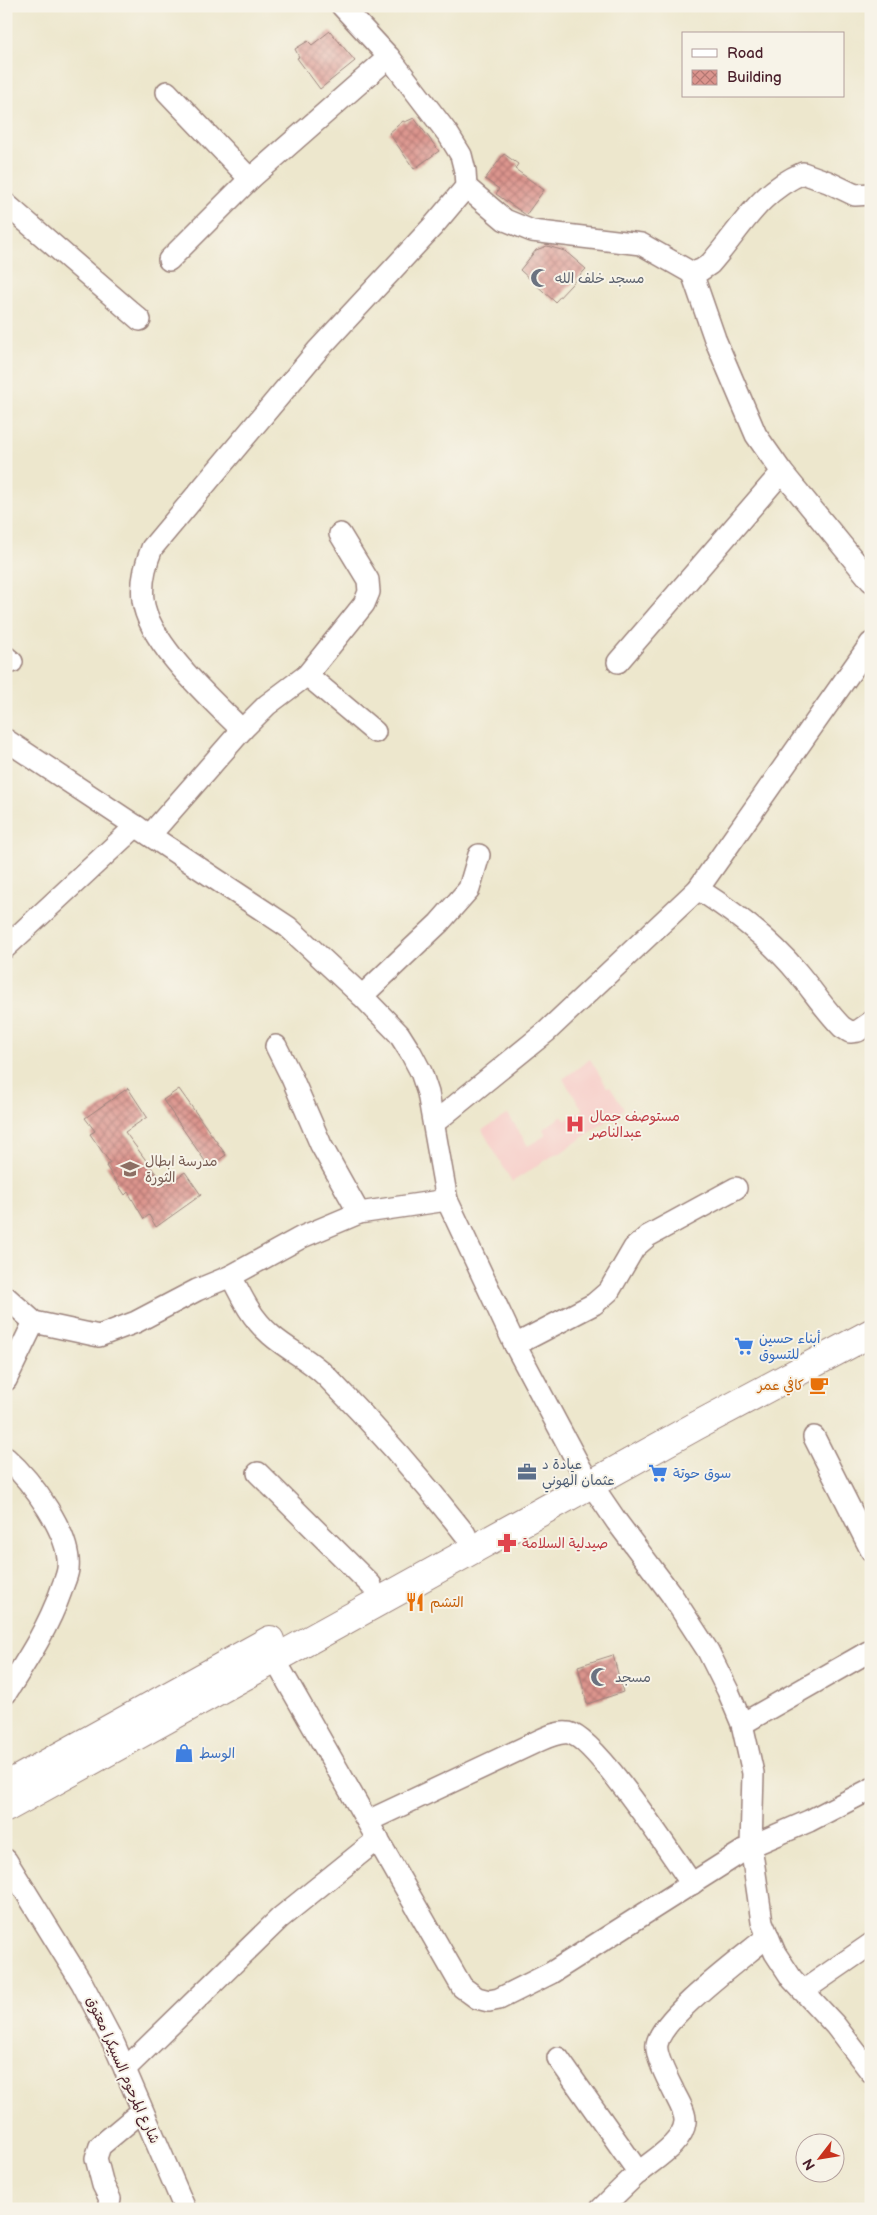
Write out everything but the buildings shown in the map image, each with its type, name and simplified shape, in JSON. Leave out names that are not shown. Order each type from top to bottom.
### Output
[{"type":"main road","points":[[6,1808],[274,1660],[871,1312]]},
{"type":"main road","points":[[6,1786],[465,1534],[696,1426],[871,1333]]},
{"type":"street","points":[[242,730],[183,669],[164,646],[147,617],[143,602],[143,584],[146,565],[152,548],[317,351],[434,226],[466,187],[465,172],[456,148],[388,57],[342,6]]},
{"type":"street","points":[[168,260],[250,179],[388,57]]},
{"type":"street","points":[[167,92],[250,179]]},
{"type":"street","points":[[692,273],[710,264],[758,203],[787,180],[804,173],[855,195],[871,194]]},
{"type":"street","points":[[466,187],[505,220],[532,231],[642,244],[692,273],[715,340],[756,435],[782,472],[871,580]]},
{"type":"street","points":[[6,204],[140,320]]},
{"type":"street","points":[[618,662],[782,472]]},
{"type":"street","points":[[6,947],[143,831],[267,705],[308,675],[357,613],[369,592],[368,580],[362,567],[340,534]]},
{"type":"street","points":[[434,1123],[546,1032],[698,889],[871,643]]},
{"type":"street","points":[[308,675],[375,732]]},
{"type":"street","points":[[6,740],[288,927],[362,996],[399,1034],[421,1072],[428,1093],[447,1200],[515,1345],[586,1477],[671,1594],[708,1651],[742,1724],[753,1773],[751,1846],[762,1922],[775,1953],[792,1979],[835,2025],[871,2072]]},
{"type":"street","points":[[362,996],[439,923],[469,889],[479,855]]},
{"type":"street","points":[[698,889],[726,906],[797,971],[842,1027],[850,1032],[858,1031],[871,1022]]},
{"type":"street","points":[[276,1046],[321,1144],[359,1213]]},
{"type":"street","points":[[515,1345],[594,1304],[610,1292],[634,1248],[648,1236],[736,1188]]},
{"type":"street","points":[[6,1297],[34,1322],[98,1336],[136,1322],[197,1290],[231,1276],[294,1241],[359,1213],[447,1200]]},
{"type":"street","points":[[231,1276],[244,1304],[258,1323],[272,1336],[304,1357],[324,1374],[420,1477],[465,1534]]},
{"type":"street","points":[[6,1380],[34,1322]]},
{"type":"street","points":[[814,1437],[871,1549]]},
{"type":"street","points":[[6,1458],[31,1483],[47,1506],[68,1555],[68,1570],[49,1622],[6,1693]]},
{"type":"street","points":[[258,1473],[371,1585]]},
{"type":"street","points":[[742,1724],[868,1652]]},
{"type":"street","points":[[274,1660],[462,1986],[477,1998],[499,1999],[551,1973],[751,1846],[808,1821],[871,1789]]},
{"type":"street","points":[[368,1821],[536,1742],[559,1733],[568,1733],[577,1737],[602,1759],[692,1884]]},
{"type":"street","points":[[125,2069],[280,1918],[378,1840]]},
{"type":"street","name":"شارع المرحوم السبيكرا معتوق","points":[[6,1860],[82,1982],[125,2069],[184,2209]]},
{"type":"street","points":[[601,2209],[639,2172],[662,2155],[678,2137],[685,2122],[682,2109],[658,2056],[656,2044],[664,2029],[682,2008],[768,1936]]},
{"type":"street","points":[[803,1991],[871,1944]]},
{"type":"street","points":[[558,2058],[639,2172]]},
{"type":"street","points":[[108,2209],[110,2199],[96,2158],[100,2146],[142,2111]]},
{"type":"shaded area","name":"مستوصف جمال عبدالناصر","points":[[590,1059],[607,1087],[610,1087],[624,1109],[559,1154],[557,1153],[512,1182],[482,1130],[508,1114],[528,1146],[546,1135],[543,1129],[562,1116],[566,1120],[583,1110],[563,1079]]},
{"type":"place","name":"مسجد خلف الله","points":[[540,278]]},
{"type":"place","name":"مستوصف جمال عبدالناصر","points":[[575,1124]]},
{"type":"place","name":"مدرسة ابطال الثورة","points":[[130,1169]]},
{"type":"place","name":"أبناء حسين للتسوق","points":[[744,1346]]},
{"type":"place","name":"كافي عمر","points":[[819,1385]]},
{"type":"place","name":"عيادة د عثمان الهوني","points":[[527,1472]]},
{"type":"place","name":"سوق حوتة","points":[[658,1473]]},
{"type":"place","name":"صيدلية السلامة","points":[[507,1543]]},
{"type":"place","name":"التشم","points":[[415,1602]]},
{"type":"place","name":"مسجد","points":[[600,1677]]},
{"type":"place","name":"الوسط","points":[[184,1753]]}]
